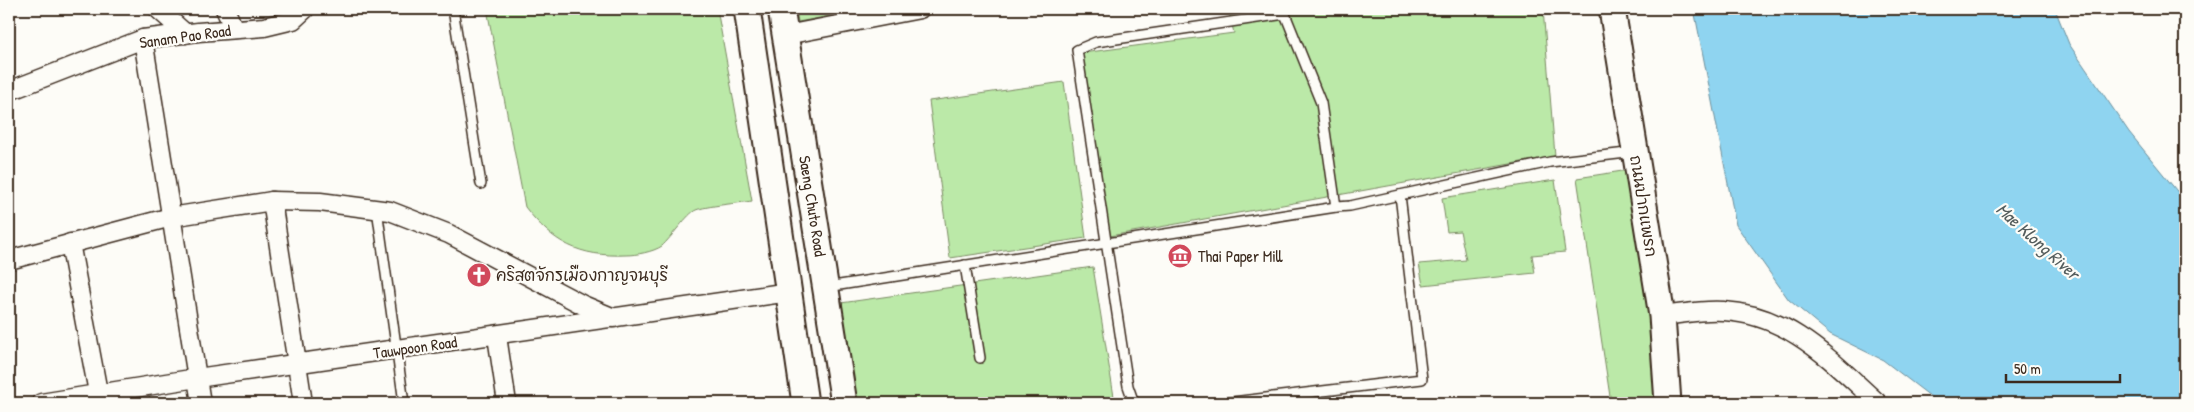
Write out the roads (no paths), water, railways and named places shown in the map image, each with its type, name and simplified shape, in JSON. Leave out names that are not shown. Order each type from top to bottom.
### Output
[{"type":"main road","points":[[747,9],[806,403]]},
{"type":"main road","name":"Saeng Chuto Road","points":[[782,9],[844,403]]},
{"type":"main road","name":"ถนนปากแพรก","points":[[1612,9],[1662,316],[1668,403]]},
{"type":"main road","points":[[839,403],[844,403]]},
{"type":"street","points":[[158,9],[186,34]]},
{"type":"street","points":[[225,9],[234,29]]},
{"type":"street","name":"Sanam Pao Road","points":[[9,91],[143,39],[264,27],[293,20],[305,9]]},
{"type":"street","points":[[786,35],[920,9]]},
{"type":"street","points":[[143,39],[201,403]]},
{"type":"street","points":[[272,200],[303,403]]},
{"type":"street","points":[[9,260],[171,217],[272,200],[320,202],[390,210],[449,234],[583,305],[615,318]]},
{"type":"street","points":[[70,244],[100,399]]},
{"type":"street","name":"Tauwpoon Road","points":[[41,403],[100,399],[197,378],[497,336],[789,292]]},
{"type":"street","points":[[1662,316],[1723,310],[1767,318],[1809,341],[1878,403]]},
{"type":"street","points":[[497,336],[507,403]]},
{"type":"lane","points":[[453,9],[480,184]]},
{"type":"lane","points":[[1134,403],[1128,386],[1076,50],[1096,42],[1285,14],[1321,103],[1336,207]]},
{"type":"lane","points":[[826,287],[1350,206],[1550,162],[1635,152]]},
{"type":"lane","points":[[1224,403],[1422,380],[1400,195]]},
{"type":"lane","points":[[377,209],[404,403]]},
{"type":"lane","points":[[965,265],[980,358]]},
{"type":"water","name":"Mae Klong River","points":[[1694,9],[2055,9],[2069,44],[2129,132],[2185,201],[2185,403],[1939,403],[1883,360],[1830,334],[1789,300],[1736,225]]},
{"type":"place","name":"Thai Paper Mill","points":[[1180,256]]},
{"type":"place","name":"คริสตจักรเมืองกาญจนบุรี","points":[[479,275]]}]
